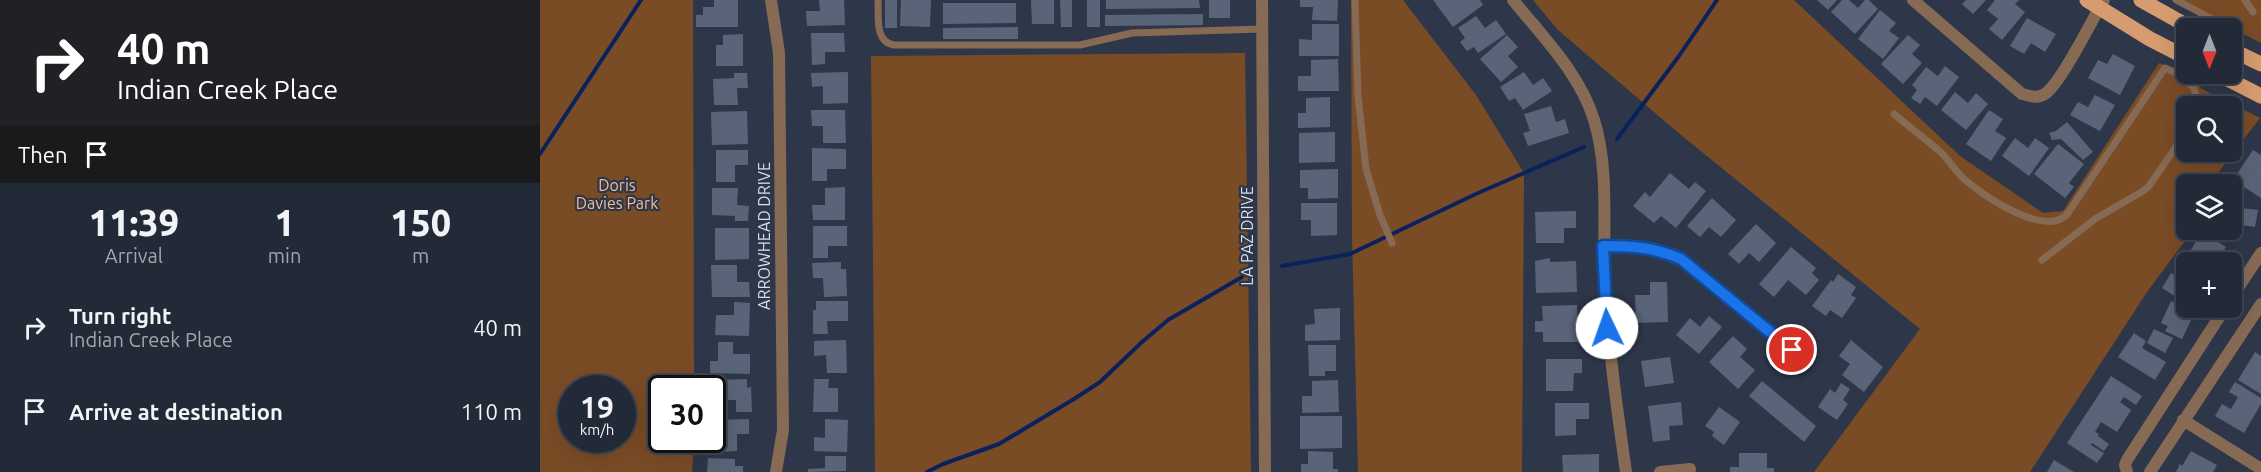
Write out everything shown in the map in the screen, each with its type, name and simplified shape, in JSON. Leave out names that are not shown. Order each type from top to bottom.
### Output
[{"type":"main road","points":[[2141,0],[2176,20]]},
{"type":"main road","points":[[2096,3],[2176,51]]},
{"type":"main road","points":[[2242,55],[2261,64]]},
{"type":"main road","points":[[2238,84],[2261,96]]},
{"type":"street","name":"ARROWHEAD DRIVE","points":[[771,0],[779,53],[783,430],[776,472]]},
{"type":"street","name":"LA PAZ DRIVE","points":[[1262,0],[1265,472]]},
{"type":"street","points":[[1513,0],[1578,82],[1594,120],[1601,149],[1607,328],[1626,472]]},
{"type":"street","points":[[1913,0],[2022,94],[2034,97],[2045,94],[2058,79],[2096,3]]},
{"type":"street","points":[[1603,246],[1639,246],[1660,250],[1681,259],[1792,350]]},
{"type":"street","points":[[2242,281],[2261,252]]},
{"type":"street","points":[[2150,472],[2261,304]]},
{"type":"street","points":[[2127,472],[2125,465],[2127,460],[2219,318]]},
{"type":"street","points":[[2183,420],[2258,467]]},
{"type":"street","points":[[1660,472],[1690,469]]},
{"type":"lane","points":[[878,0],[879,31],[882,39],[894,45],[1080,45],[1132,33],[1262,29]]},
{"type":"lane","points":[[1355,0],[1358,96],[1366,169],[1380,215],[1392,243]]},
{"type":"lane","points":[[2176,0],[2210,18]]},
{"type":"lane","points":[[2245,0],[2253,12]]},
{"type":"lane","points":[[1893,114],[1939,151],[1962,177],[1985,196],[2040,221],[2055,221],[2064,218],[2068,213],[2165,68],[2176,72]]},
{"type":"lane","points":[[2042,260],[2095,219],[2149,186],[2176,147]]},
{"type":"green space","name":"Doris Davies Park","points":[[540,0],[693,0],[694,375],[648,375],[648,453],[693,453],[692,472],[540,472]]},
{"type":"green space","points":[[1351,0],[1403,0],[1476,95],[1524,173],[1522,472],[1358,472],[1352,236]]},
{"type":"green space","points":[[1533,0],[1794,0],[1960,156],[2043,213],[2063,211],[2159,63],[2174,69],[2176,65],[2176,84],[2202,84],[2200,88],[2216,96],[2176,96],[2176,162],[2226,162],[2217,174],[2176,174],[2176,240],[2186,240],[2147,292],[2030,472],[1814,472],[1920,329],[1681,135],[1558,30]]},
{"type":"green space","points":[[2178,0],[2261,0],[2261,43],[2242,33],[2242,18],[2197,18],[2199,13]]},
{"type":"green space","points":[[1245,53],[1251,472],[875,472],[871,56]]},
{"type":"green space","points":[[2242,109],[2260,118],[2242,141]]},
{"type":"building","points":[[714,0],[738,0],[738,27],[696,27],[696,15],[703,15],[703,7],[714,7]]},
{"type":"building","points":[[819,0],[844,0],[845,25],[807,26],[806,11],[820,11]]},
{"type":"building","points":[[885,0],[897,0],[897,28],[885,28]]},
{"type":"building","points":[[901,0],[931,0],[930,27],[900,26]]},
{"type":"building","points":[[1031,0],[1054,0],[1054,24],[1032,24]]},
{"type":"building","points":[[1060,0],[1072,0],[1072,27],[1061,27]]},
{"type":"building","points":[[1087,0],[1100,0],[1100,27],[1087,27]]},
{"type":"building","points":[[1106,0],[1199,0],[1200,8],[1106,9]]},
{"type":"building","points":[[1209,0],[1230,0],[1230,18],[1209,18]]},
{"type":"building","points":[[1300,0],[1338,0],[1337,21],[1312,20],[1313,7],[1300,7]]},
{"type":"building","points":[[1433,0],[1480,0],[1483,5],[1453,27]]},
{"type":"building","points":[[1817,0],[1837,0],[1828,10]]},
{"type":"building","points":[[1842,0],[1849,0],[1858,8],[1865,0],[1869,0],[1878,9],[1855,34],[1831,12]]},
{"type":"building","points":[[1966,0],[1986,0],[1973,14],[1962,4]]},
{"type":"building","points":[[1995,0],[2019,0],[2015,4],[2025,12],[2002,40],[1989,29],[1998,19],[1987,10]]},
{"type":"building","points":[[943,3],[1016,3],[1016,23],[943,24]]},
{"type":"building","points":[[1880,10],[1896,23],[1889,31],[1899,38],[1883,59],[1858,39]]},
{"type":"building","points":[[1203,14],[1203,25],[1105,26],[1105,15]]},
{"type":"building","points":[[1476,16],[1485,28],[1496,20],[1506,34],[1478,53],[1474,47],[1467,51],[1460,42],[1465,38],[1458,28]]},
{"type":"building","points":[[2027,18],[2056,34],[2045,52],[2031,43],[2024,54],[2010,46]]},
{"type":"building","points":[[1312,24],[1339,24],[1339,56],[1299,56],[1299,39],[1312,40]]},
{"type":"building","points":[[1018,27],[1018,39],[943,39],[943,28]]},
{"type":"building","points":[[811,33],[844,33],[845,52],[825,52],[825,64],[812,65]]},
{"type":"building","points":[[743,34],[743,66],[716,66],[716,45],[723,45],[723,35]]},
{"type":"building","points":[[1507,35],[1518,47],[1508,56],[1518,67],[1501,82],[1480,59]]},
{"type":"building","points":[[1908,35],[1920,45],[1912,54],[1922,63],[1903,84],[1881,64]]},
{"type":"building","points":[[2113,54],[2135,66],[2120,95],[2088,78],[2098,60],[2107,64]]},
{"type":"building","points":[[1338,59],[1339,91],[1298,91],[1298,76],[1311,76],[1311,60]]},
{"type":"building","points":[[1945,66],[1959,77],[1937,106],[1925,97],[1920,104],[1911,98],[1917,90],[1912,85],[1926,67],[1938,76]]},
{"type":"building","points":[[848,72],[848,103],[823,104],[823,86],[812,87],[811,73]]},
{"type":"building","points":[[1524,72],[1533,85],[1543,78],[1552,91],[1523,110],[1515,98],[1509,101],[1500,87]]},
{"type":"building","points":[[734,73],[747,73],[748,88],[737,88],[738,105],[714,105],[713,79],[734,78]]},
{"type":"building","points":[[1955,92],[1968,103],[1976,93],[1988,104],[1966,130],[1941,110]]},
{"type":"building","points":[[2095,95],[2115,105],[2100,131],[2070,115],[2078,102],[2088,107]]},
{"type":"building","points":[[1330,97],[1330,127],[1298,128],[1298,113],[1306,113],[1306,98]]},
{"type":"building","points":[[1551,106],[1556,122],[1565,119],[1569,133],[1528,146],[1523,133],[1530,131],[1524,114]]},
{"type":"building","points":[[811,110],[845,110],[846,143],[823,143],[823,126],[812,126]]},
{"type":"building","points":[[1989,110],[2003,119],[1995,131],[2006,138],[1991,161],[1966,144]]},
{"type":"building","points":[[747,111],[748,144],[712,145],[711,112]]},
{"type":"building","points":[[2067,122],[2093,152],[2083,160],[2061,139],[2052,140],[2049,133],[2056,131]]},
{"type":"building","points":[[1335,132],[1335,162],[1299,163],[1299,133]]},
{"type":"building","points":[[2015,138],[2028,148],[2035,138],[2049,148],[2029,176],[2002,156]]},
{"type":"building","points":[[2058,144],[2084,164],[2069,183],[2074,187],[2065,198],[2034,174]]},
{"type":"building","points":[[812,148],[846,149],[846,169],[827,169],[827,181],[812,181]]},
{"type":"building","points":[[716,150],[748,150],[748,165],[735,165],[735,182],[716,182]]},
{"type":"building","points":[[2253,150],[2261,155],[2261,198],[2242,186],[2242,174],[2237,174]]},
{"type":"building","points":[[1338,169],[1338,198],[1308,199],[1308,188],[1300,188],[1300,170]]},
{"type":"building","points":[[1670,173],[1689,189],[1695,182],[1706,191],[1676,228],[1661,216],[1654,223],[1633,206],[1645,192],[1650,197]]},
{"type":"building","points":[[845,187],[845,220],[813,220],[812,205],[825,205],[825,188]]},
{"type":"building","points":[[712,188],[738,188],[737,205],[749,206],[748,221],[735,221],[735,216],[712,215]]},
{"type":"building","points":[[1712,198],[1736,220],[1721,237],[1709,227],[1700,237],[1687,226]]},
{"type":"building","points":[[1301,203],[1337,203],[1337,235],[1311,236],[1311,220],[1301,220]]},
{"type":"building","points":[[2242,208],[2258,210],[2255,227],[2242,225]]},
{"type":"building","points":[[1576,211],[1576,228],[1564,228],[1564,243],[1536,243],[1535,212]]},
{"type":"building","points":[[1756,224],[1776,243],[1759,262],[1749,253],[1739,264],[1728,254]]},
{"type":"building","points":[[813,226],[847,226],[847,246],[828,246],[828,258],[813,258]]},
{"type":"building","points":[[715,228],[749,228],[749,259],[715,260]]},
{"type":"building","points":[[2197,240],[2215,240],[2226,247],[2223,252],[2190,252]]},
{"type":"building","points":[[1791,247],[1816,268],[1812,273],[1819,280],[1806,295],[1788,280],[1774,297],[1759,284]]},
{"type":"building","points":[[1550,258],[1550,262],[1576,261],[1577,292],[1536,293],[1535,261]]},
{"type":"building","points":[[841,262],[841,269],[846,269],[847,296],[824,297],[823,278],[813,278],[812,263]]},
{"type":"building","points":[[711,265],[737,265],[737,282],[749,282],[750,297],[712,297]]},
{"type":"building","points":[[2171,273],[2176,276],[2176,297],[2162,288]]},
{"type":"building","points":[[1838,274],[1856,287],[1851,295],[1856,298],[1842,318],[1830,310],[1826,316],[1812,306]]},
{"type":"building","points":[[1650,282],[1667,282],[1668,322],[1636,323],[1635,295],[1650,295]]},
{"type":"building","points":[[816,301],[848,301],[848,321],[827,321],[828,334],[813,334],[813,310],[816,310]]},
{"type":"building","points":[[2171,301],[2176,303],[2176,318],[2192,318],[2182,339],[2165,331],[2168,326],[2161,323]]},
{"type":"building","points":[[734,302],[750,303],[749,336],[715,335],[716,315],[734,315]]},
{"type":"building","points":[[1577,305],[1578,342],[1543,342],[1543,332],[1535,332],[1535,321],[1543,321],[1542,306]]},
{"type":"building","points":[[1340,308],[1340,340],[1305,341],[1305,325],[1315,324],[1314,309]]},
{"type":"building","points":[[1709,316],[1722,327],[1699,354],[1676,335],[1690,318],[1700,327]]},
{"type":"building","points":[[2154,329],[2173,338],[2165,353],[2147,343]]},
{"type":"building","points":[[2134,333],[2146,341],[2142,348],[2166,362],[2155,380],[2118,357]]},
{"type":"building","points":[[1733,336],[1747,349],[1740,357],[1755,370],[1738,389],[1709,362]]},
{"type":"building","points":[[846,340],[847,373],[827,373],[826,355],[814,356],[814,341]]},
{"type":"building","points":[[1851,340],[1883,367],[1864,392],[1842,375],[1850,364],[1839,356]]},
{"type":"building","points":[[718,342],[733,342],[733,354],[750,354],[750,374],[710,373],[710,361],[718,361]]},
{"type":"building","points":[[1308,345],[1336,345],[1336,371],[1325,371],[1325,376],[1309,376]]},
{"type":"building","points":[[2255,352],[2261,356],[2261,394],[2238,380]]},
{"type":"building","points":[[1670,357],[1674,383],[1645,387],[1641,361]]},
{"type":"building","points":[[1546,359],[1582,359],[1582,373],[1574,373],[1573,391],[1546,391]]},
{"type":"building","points":[[2111,376],[2142,396],[2136,405],[2124,397],[2120,402],[2131,410],[2117,432],[2101,422],[2095,432],[2109,444],[2104,451],[2092,443],[2091,445],[2104,453],[2097,463],[2067,443]]},
{"type":"building","points":[[747,379],[747,388],[751,387],[752,412],[736,412],[736,400],[726,400],[726,380]]},
{"type":"building","points":[[814,379],[829,379],[828,388],[838,388],[838,412],[813,412]]},
{"type":"building","points":[[1338,380],[1339,412],[1302,413],[1302,396],[1312,396],[1312,381]]},
{"type":"building","points":[[1762,381],[1816,426],[1804,442],[1749,396]]},
{"type":"building","points":[[2235,382],[2261,398],[2261,404],[2244,433],[2215,416],[2222,404],[2231,409],[2238,397],[2229,392]]},
{"type":"building","points":[[1841,383],[1850,389],[1843,400],[1848,404],[1837,420],[1818,407],[1830,389],[1835,393]]},
{"type":"building","points":[[1681,402],[1683,425],[1669,426],[1670,440],[1653,442],[1648,406]]},
{"type":"building","points":[[1555,403],[1589,403],[1589,419],[1576,419],[1576,435],[1555,436]]},
{"type":"building","points":[[1719,407],[1740,422],[1724,445],[1712,436],[1714,432],[1705,426]]},
{"type":"building","points":[[1300,416],[1342,416],[1342,448],[1300,449]]},
{"type":"building","points":[[749,419],[749,434],[737,434],[737,451],[726,452],[726,420]]},
{"type":"building","points":[[825,419],[848,420],[847,452],[814,451],[814,437],[825,438]]},
{"type":"building","points":[[1308,451],[1333,452],[1333,469],[1338,469],[1338,472],[1301,472],[1301,464],[1308,464]]},
{"type":"building","points":[[2191,451],[2217,465],[2213,472],[2176,472]]},
{"type":"building","points":[[1739,453],[1767,453],[1767,468],[1774,468],[1774,472],[1730,472],[1730,467],[1739,467]]},
{"type":"building","points":[[1599,454],[1599,472],[1563,472],[1562,455]]},
{"type":"building","points":[[825,456],[846,456],[846,471],[808,472],[808,469],[825,468]]},
{"type":"building","points":[[708,458],[735,459],[735,466],[743,466],[743,472],[707,472]]},
{"type":"building","points":[[2054,460],[2074,472],[2047,472]]},
{"type":"waterway","points":[[540,154],[641,0]]},
{"type":"waterway","points":[[1617,139],[1679,56],[1717,0]]},
{"type":"waterway","points":[[1282,266],[1350,254],[1478,193],[1584,147]]},
{"type":"waterway","points":[[927,472],[999,444],[1074,399],[1100,382],[1168,320],[1242,277]]},
{"type":"route","points":[[1607,328],[1603,246],[1639,246],[1660,250],[1681,259],[1792,350]]}]
